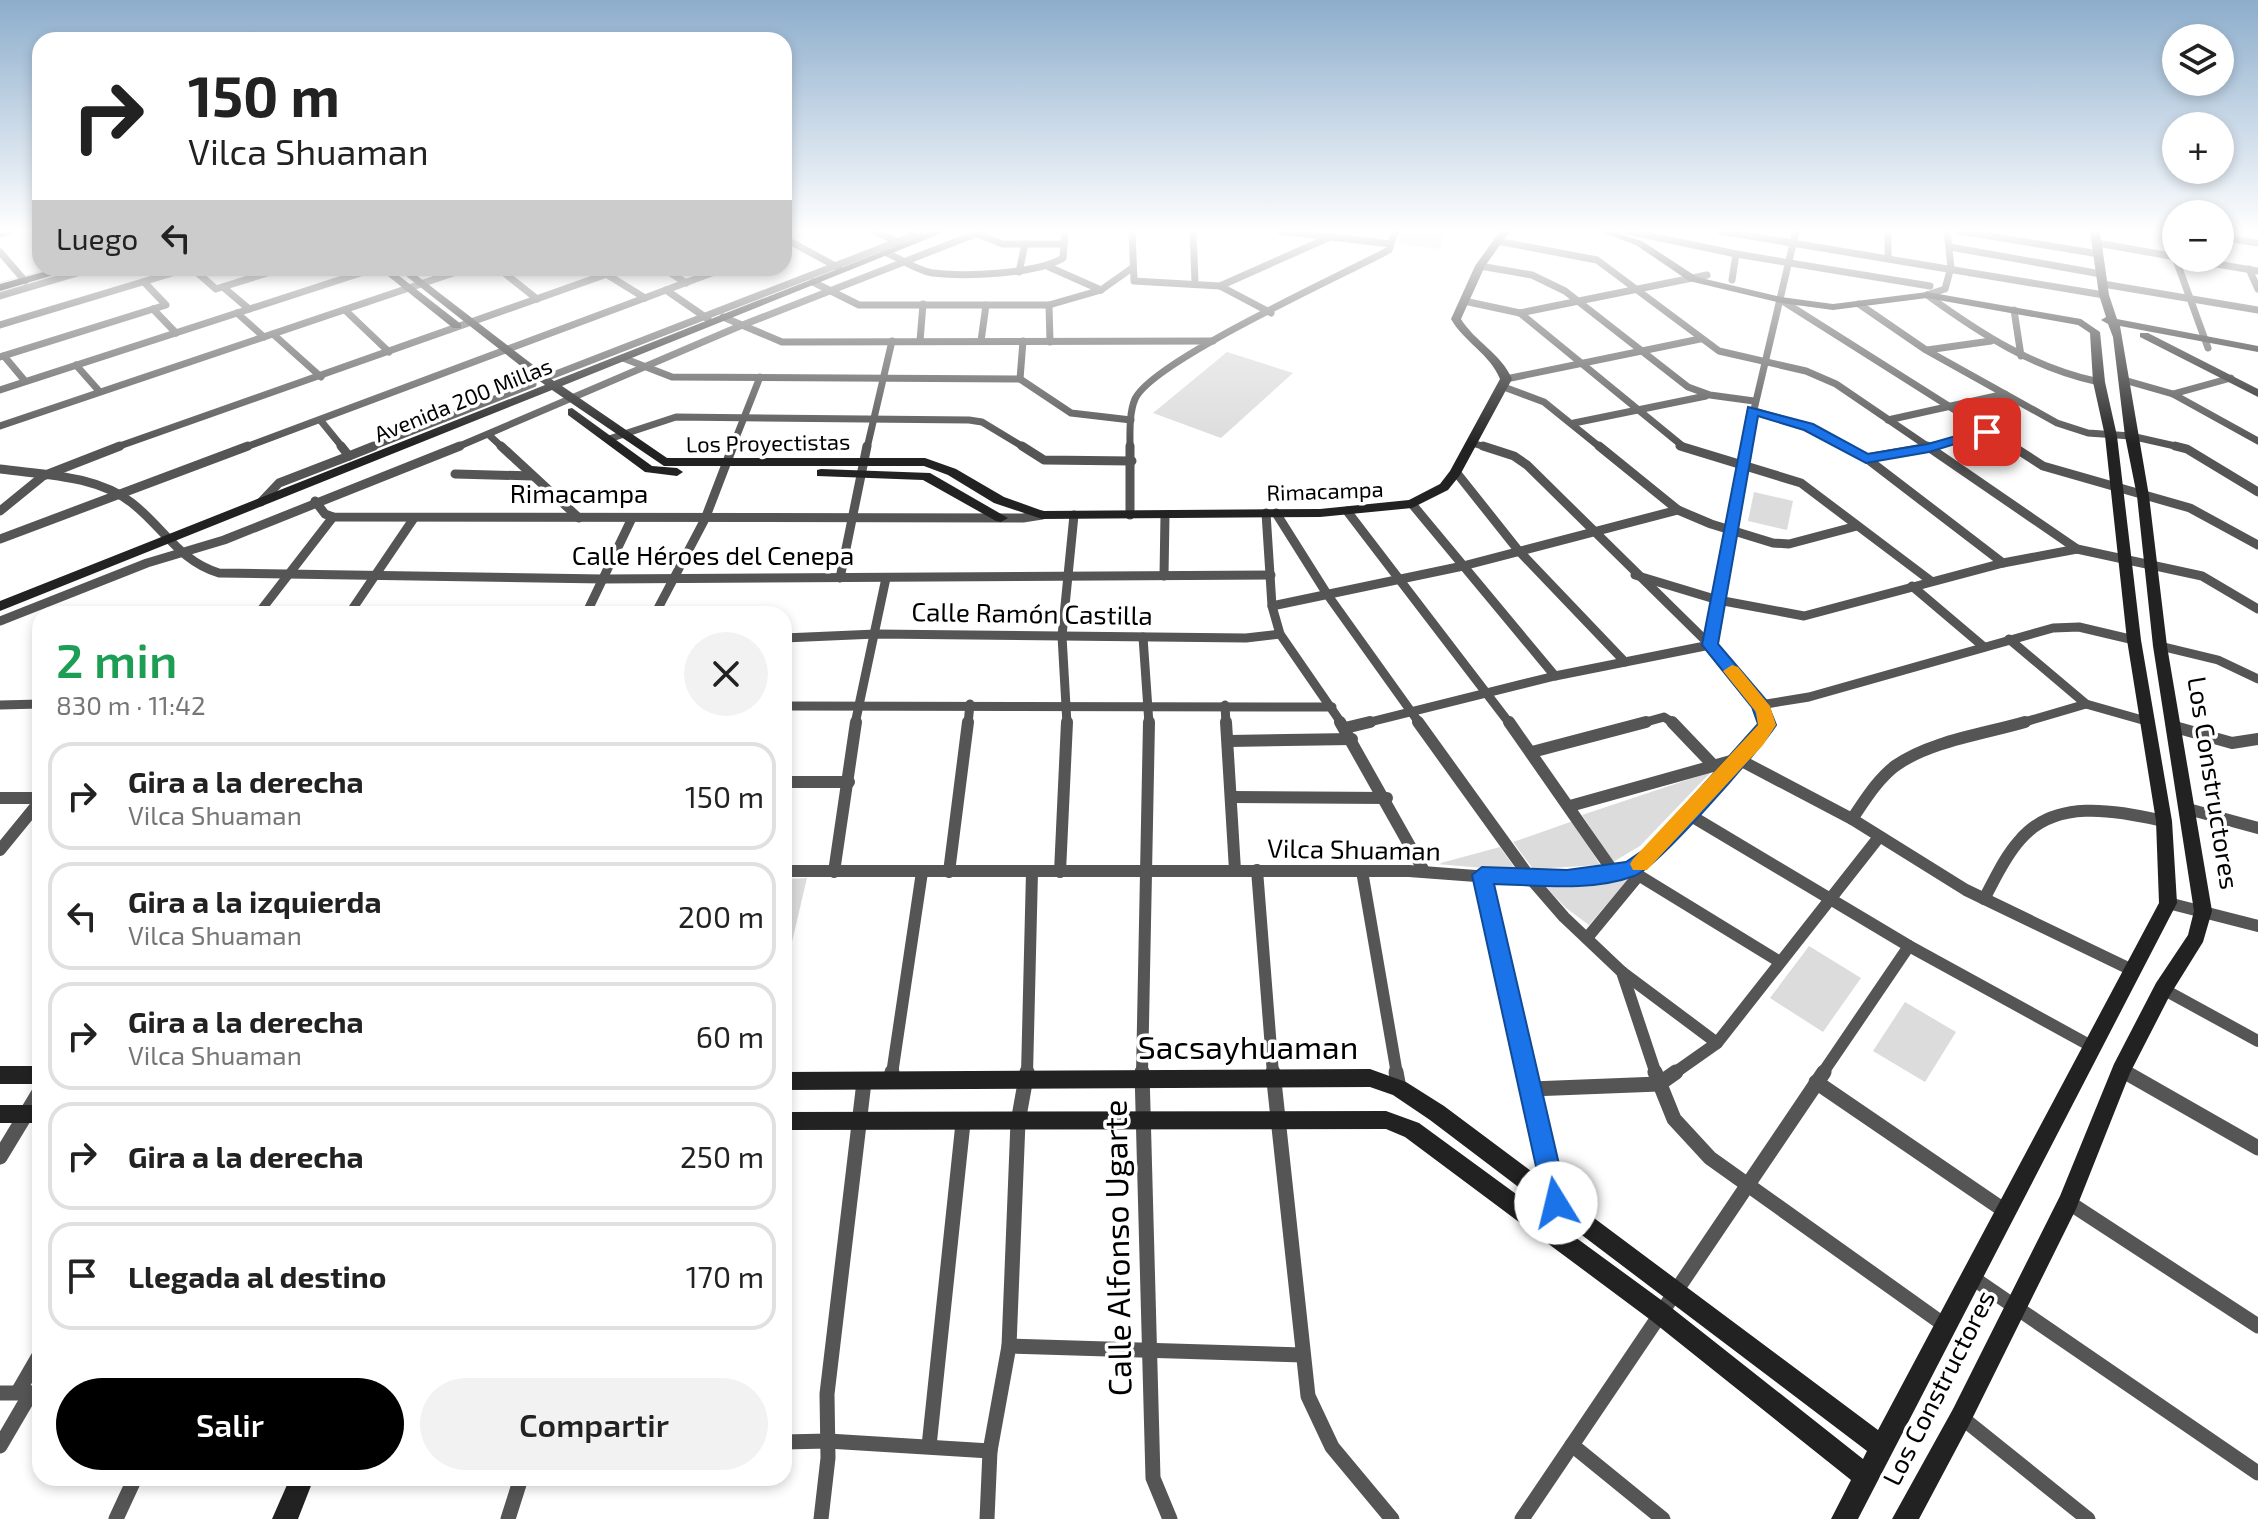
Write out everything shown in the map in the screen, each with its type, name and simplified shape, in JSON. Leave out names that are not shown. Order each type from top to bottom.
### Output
[{"type":"main road","name":"Los Proyectistas","points":[[432,302],[566,401],[624,434],[664,462],[724,469]]},
{"type":"main road","name":"Avenida 200 Millas","points":[[0,606],[261,502],[542,384],[623,358],[759,302]]},
{"type":"main road","points":[[1464,302],[1456,319],[1458,323],[1499,364],[1508,381]]},
{"type":"main road","points":[[1809,302],[1833,307],[1870,302]]},
{"type":"main road","points":[[1978,302],[2114,326],[2144,335],[2258,349]]},
{"type":"main road","points":[[2004,302],[2206,344],[2258,358]]},
{"type":"main road","name":"Los Constructores","points":[[1905,1519],[1961,1417],[2068,1202],[2121,1070],[2163,989],[2197,937],[2203,911],[2160,646],[2143,496],[2108,302]]},
{"type":"main road","points":[[2081,322],[2095,332],[2099,382],[2111,436],[2134,640],[2164,821],[2168,903]]},
{"type":"main road","points":[[2144,335],[2258,394]]},
{"type":"main road","name":"Rimacampa","points":[[1042,515],[1347,511],[1412,504],[1444,487],[1456,472],[1508,381]]},
{"type":"main road","points":[[566,401],[609,439],[653,471],[864,467],[926,476],[1001,518]]},
{"type":"main road","name":"Los Proyectistas","points":[[864,467],[925,462],[940,466],[999,500],[1042,515]]},
{"type":"main road","name":"Los Constructores","points":[[1844,1519],[1943,1324],[2168,903]]},
{"type":"main road","points":[[0,1075],[32,1075]]},
{"type":"main road","name":"Sacsayhuaman","points":[[792,1081],[1370,1078],[1399,1088],[1880,1446]]},
{"type":"main road","points":[[0,1114],[32,1114]]},
{"type":"main road","points":[[792,1121],[1386,1120],[1412,1130],[1660,1313],[1865,1476]]},
{"type":"main road","points":[[285,1519],[299,1486]]},
{"type":"street","points":[[0,325],[77,302]]},
{"type":"street","points":[[25,381],[2,356],[166,305],[163,302]]},
{"type":"street","points":[[241,302],[249,309]]},
{"type":"street","points":[[0,390],[271,302]]},
{"type":"street","points":[[0,426],[375,302]]},
{"type":"street","points":[[0,511],[43,476],[529,302]]},
{"type":"street","points":[[0,539],[123,496],[635,302]]},
{"type":"street","points":[[685,302],[713,319],[782,342],[1213,341]]},
{"type":"street","points":[[261,502],[279,483],[755,302]]},
{"type":"street","points":[[48,606],[179,552],[224,540],[315,501],[489,435],[740,326],[805,302]]},
{"type":"street","points":[[852,302],[859,305],[1049,305],[1060,302]]},
{"type":"street","points":[[1250,302],[1271,313]]},
{"type":"street","points":[[1130,515],[1131,420],[1141,387],[1213,341],[1292,302]]},
{"type":"street","points":[[1468,302],[1520,313],[1574,302]]},
{"type":"street","points":[[1579,302],[1677,379],[1710,395],[1753,406],[1809,427],[1866,458],[2003,563]]},
{"type":"street","points":[[1650,302],[1700,339],[1731,356],[1828,380],[2077,549]]},
{"type":"street","points":[[1710,645],[1753,406],[1781,302]]},
{"type":"street","points":[[1791,302],[2043,466],[2200,511],[2258,545]]},
{"type":"street","points":[[1942,302],[1991,341],[2063,376],[2099,382]]},
{"type":"street","points":[[2191,302],[2206,344]]},
{"type":"street","points":[[2208,302],[2258,310]]},
{"type":"street","points":[[920,341],[923,304]]},
{"type":"street","points":[[1859,304],[1926,350],[2057,423],[2187,449],[2258,492]]},
{"type":"street","points":[[981,341],[986,305]]},
{"type":"street","points":[[1049,305],[1050,342]]},
{"type":"street","points":[[153,309],[176,333]]},
{"type":"street","points":[[2014,310],[2021,356]]},
{"type":"street","points":[[347,312],[387,351]]},
{"type":"street","points":[[237,313],[271,336],[318,376]]},
{"type":"street","points":[[1520,313],[1681,447],[1801,483],[1931,581]]},
{"type":"street","points":[[1508,381],[1577,363],[1700,339]]},
{"type":"street","points":[[840,578],[892,341]]},
{"type":"street","points":[[1020,379],[1023,341]]},
{"type":"street","points":[[1926,350],[1991,341]]},
{"type":"street","points":[[623,358],[672,377],[1020,379],[1042,397],[1084,420],[1131,420]]},
{"type":"street","points":[[76,365],[99,391]]},
{"type":"street","points":[[660,606],[705,519],[760,377]]},
{"type":"street","points":[[2173,394],[2231,378]]},
{"type":"street","points":[[2124,380],[2173,394],[2258,441]]},
{"type":"street","points":[[1508,381],[1574,423],[1678,510],[1730,530],[1789,544],[1857,526]]},
{"type":"street","points":[[1508,381],[1544,402]]},
{"type":"street","points":[[1888,420],[2005,394]]},
{"type":"street","points":[[1574,423],[1710,395]]},
{"type":"street","points":[[609,439],[676,417],[982,422],[1044,460],[1132,461]]},
{"type":"street","points":[[321,421],[349,456]]},
{"type":"street","points":[[1866,458],[1929,448],[1987,432]]},
{"type":"street","points":[[489,435],[579,518]]},
{"type":"street","points":[[1472,443],[1522,460],[1635,575],[1710,645],[1760,705],[1809,697],[2009,639],[2065,626],[2134,640]]},
{"type":"street","points":[[0,469],[102,487],[123,496]]},
{"type":"street","points":[[1456,472],[1518,550],[1625,662]]},
{"type":"street","points":[[455,474],[533,476]]},
{"type":"street","name":"Calle Héroes del Cenepa","points":[[123,496],[192,566],[202,571],[603,579],[1271,575]]},
{"type":"street","points":[[264,606],[333,517],[325,514],[315,501]]},
{"type":"street","points":[[1412,504],[1555,676]]},
{"type":"street","points":[[1272,606],[1463,566],[1678,510]]},
{"type":"street","points":[[1347,511],[1532,752],[1615,874]]},
{"type":"street","points":[[1271,513],[1272,606],[1280,634],[1352,739],[1387,798],[1424,871]]},
{"type":"street","points":[[1271,513],[1531,879],[1622,972],[1717,1043]]},
{"type":"street","name":"Rimacampa","points":[[333,517],[705,519],[1001,518],[1042,515]]},
{"type":"street","points":[[1060,872],[1068,707],[1062,636],[1074,515]]},
{"type":"street","points":[[1164,576],[1165,515]]},
{"type":"street","points":[[354,606],[414,518]]},
{"type":"street","points":[[590,606],[632,518]]},
{"type":"street","points":[[1635,575],[1718,600],[1804,616],[2003,563],[2077,549],[2152,564],[2214,581],[2258,609]]},
{"type":"street","points":[[834,872],[858,706],[886,578]]},
{"type":"street","points":[[1912,586],[1984,647]]},
{"type":"street","points":[[0,621],[32,612]]},
{"type":"street","name":"Calle Ramón Castilla","points":[[792,638],[876,634],[1246,638],[1280,634]]},
{"type":"street","name":"Calle Alfonso Ugarte","points":[[1143,637],[1149,708],[1142,1081],[1149,1348],[1153,1478],[1170,1519]]},
{"type":"street","points":[[2009,639],[2086,704],[2146,721]]},
{"type":"street","points":[[1345,728],[1416,713],[1555,676],[1710,645]]},
{"type":"street","points":[[2160,646],[2218,660],[2258,679]]},
{"type":"street","points":[[0,705],[32,704]]},
{"type":"street","points":[[949,872],[970,704]]},
{"type":"street","points":[[1852,819],[1878,782],[1897,765],[1930,749],[2086,704]]},
{"type":"street","points":[[1225,705],[1235,870]]},
{"type":"street","name":"Vilca Shuaman","points":[[792,871],[1424,871],[1531,879],[1634,872],[1767,725],[1760,705]]},
{"type":"street","points":[[792,706],[1332,707]]},
{"type":"street","points":[[1532,752],[1664,717],[1673,722],[1714,766]]},
{"type":"street","points":[[2175,727],[2232,743],[2258,739]]},
{"type":"street","points":[[1229,741],[1352,739]]},
{"type":"street","points":[[1570,806],[1738,759],[1852,819],[1918,863],[1984,899],[2132,970]]},
{"type":"street","points":[[792,782],[849,782]]},
{"type":"street","points":[[1232,797],[1387,798]]},
{"type":"street","points":[[0,798],[32,800]]},
{"type":"street","points":[[1984,899],[2022,836],[2049,818],[2080,810],[2107,809],[2164,821]]},
{"type":"street","points":[[2188,809],[2258,828]]},
{"type":"street","points":[[0,850],[32,810]]},
{"type":"street","points":[[1688,814],[1909,946],[2091,1046]]},
{"type":"street","points":[[1531,1089],[1659,1084],[1717,1043],[1879,837]]},
{"type":"street","points":[[1257,870],[1273,1078],[1308,1396],[1326,1442],[1350,1475],[1392,1519]]},
{"type":"street","points":[[1362,871],[1399,1088]]},
{"type":"street","points":[[891,1080],[922,872]]},
{"type":"street","points":[[987,1519],[990,1451],[1009,1346],[1018,1122],[1027,1081],[1032,872]]},
{"type":"street","points":[[1587,938],[1634,872],[1780,962]]},
{"type":"street","points":[[1482,875],[1556,1203]]},
{"type":"street","points":[[2168,903],[2258,926]]},
{"type":"street","points":[[1522,1519],[1909,946]]},
{"type":"street","points":[[1622,972],[1659,1084],[1683,1132],[1710,1158],[1943,1324]]},
{"type":"street","points":[[2163,989],[2258,1041]]},
{"type":"street","points":[[2121,1070],[2258,1148]]},
{"type":"street","points":[[821,1519],[828,1441],[827,1394],[864,1082]]},
{"type":"street","points":[[1816,1082],[2005,1211]]},
{"type":"street","points":[[0,1157],[32,1114]]},
{"type":"street","points":[[929,1446],[963,1123]]},
{"type":"street","points":[[2068,1202],[2258,1326]]},
{"type":"street","points":[[1970,1276],[2258,1473]]},
{"type":"street","points":[[1009,1346],[1303,1355]]},
{"type":"street","points":[[0,1393],[30,1393],[0,1446]]},
{"type":"street","points":[[1961,1417],[2088,1519]]},
{"type":"street","points":[[792,1442],[828,1441],[990,1451]]},
{"type":"street","points":[[1572,1445],[1663,1519]]},
{"type":"street","points":[[116,1519],[131,1486]]},
{"type":"street","points":[[508,1519],[518,1486]]},
{"type":"shaded area","points":[[1227,352],[1293,373],[1221,438],[1153,413]]},
{"type":"shaded area","points":[[1754,492],[1793,501],[1787,530],[1748,521]]},
{"type":"shaded area","points":[[1711,772],[1640,846],[1613,862],[1582,815]]},
{"type":"shaded area","points":[[1573,821],[1600,865],[1533,869],[1513,842]]},
{"type":"shaded area","points":[[1500,847],[1517,871],[1437,864]]},
{"type":"shaded area","points":[[1631,876],[1589,925],[1566,908],[1545,886],[1584,885]]},
{"type":"shaded area","points":[[807,878],[792,942],[792,879]]},
{"type":"shaded area","points":[[1809,946],[1861,978],[1823,1032],[1770,998]]},
{"type":"shaded area","points":[[1905,1002],[1956,1032],[1925,1082],[1873,1051]]},
{"type":"slow traffic","points":[[1640,864],[1757,740],[1767,725],[1764,710],[1732,671]]},
{"type":"route","points":[[1556,1203],[1549,1160],[1482,875],[1567,878],[1594,877],[1630,870],[1654,852],[1757,740],[1767,725],[1764,710],[1710,645],[1752,410],[1809,427],[1866,458],[1929,448],[1987,432]]}]
